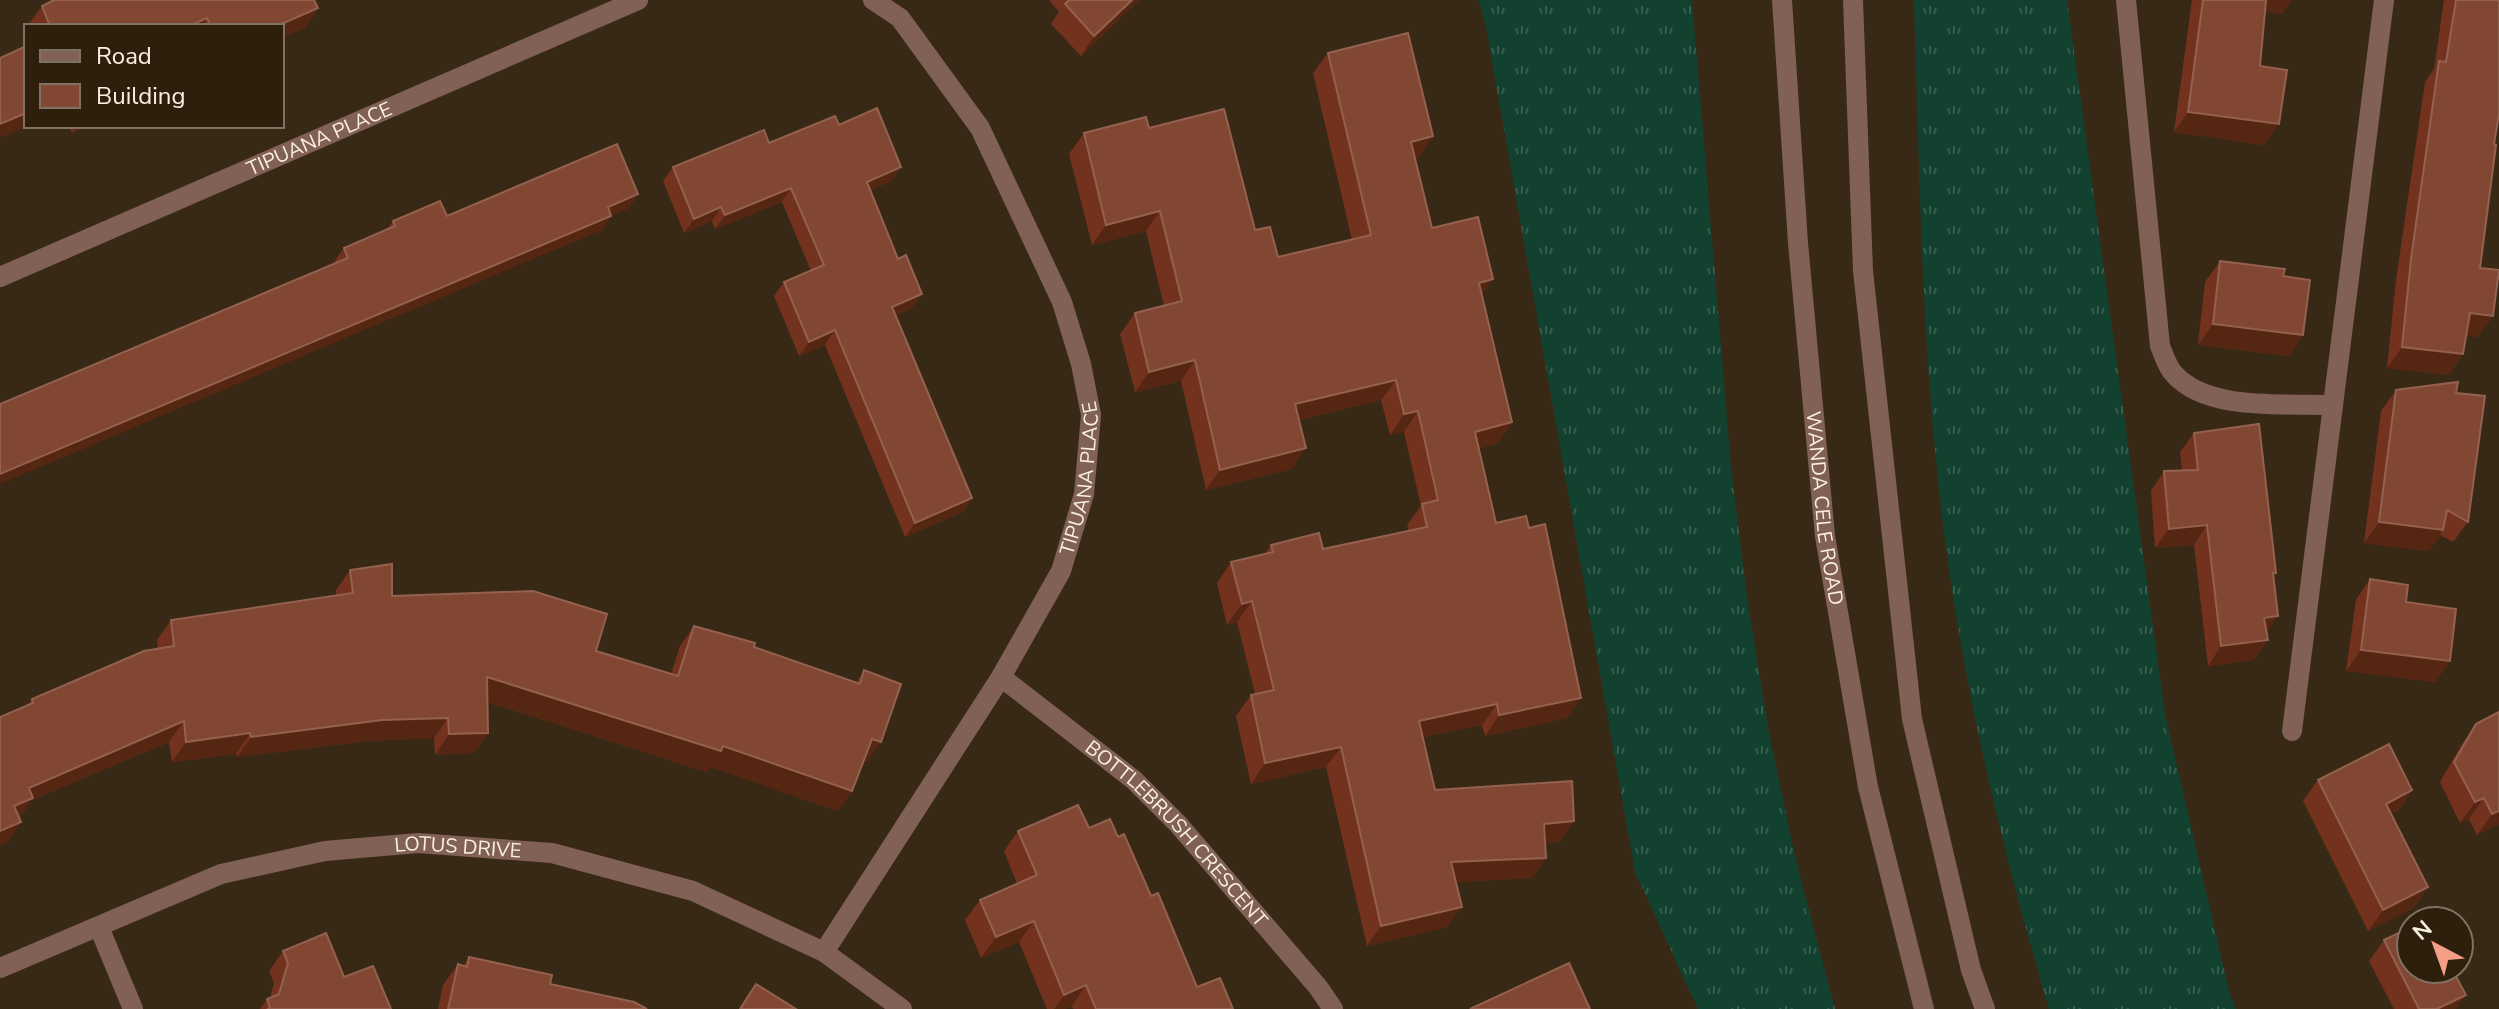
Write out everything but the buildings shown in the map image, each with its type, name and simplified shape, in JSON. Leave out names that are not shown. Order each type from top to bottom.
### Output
[{"type":"street","name":"TIPUANA PLACE","points":[[0,277],[638,0]]},
{"type":"street","name":"TIPUANA PLACE","points":[[824,952],[1001,677],[1061,571],[1084,494],[1091,415],[1081,364],[1062,302],[980,128],[900,18],[873,0]]},
{"type":"street","name":"WANDA CELE ROAD","points":[[1782,0],[1798,243],[1825,536],[1868,787],[1924,1009]]},
{"type":"street","points":[[1853,0],[1863,271],[1912,719],[1971,970],[1985,1009]]},
{"type":"street","points":[[2126,0],[2160,346],[2172,372],[2192,390],[2220,400],[2333,405]]},
{"type":"street","points":[[2292,731],[2384,0]]},
{"type":"street","name":"BOTTLEBRUSH CRESCENT","points":[[1001,677],[1134,780],[1178,824],[1318,987],[1333,1009]]},
{"type":"street","name":"LOTUS DRIVE","points":[[0,968],[221,874],[325,851],[418,843],[552,853],[693,891],[824,952],[902,1009]]},
{"type":"street","points":[[99,927],[133,1009]]},
{"type":"green space","points":[[1479,0],[1692,0],[1731,467],[1747,598],[1768,728],[1795,857],[1835,1009],[1698,1009],[1635,872]]},
{"type":"green space","points":[[1914,0],[2067,0],[2165,714],[2230,995],[2236,1009],[2049,1009],[2012,876],[1980,742],[1945,539],[1927,353]]}]
